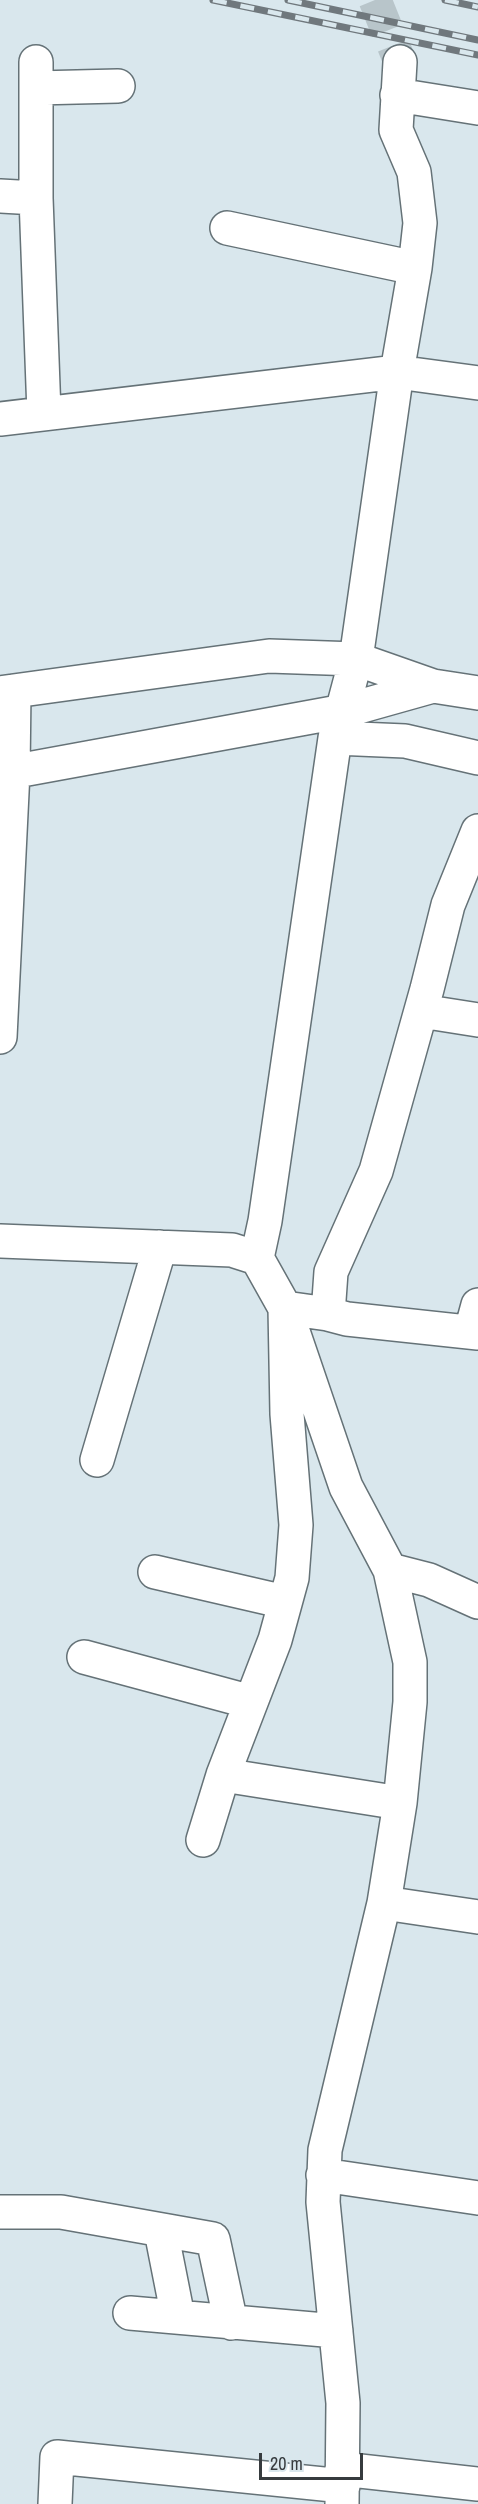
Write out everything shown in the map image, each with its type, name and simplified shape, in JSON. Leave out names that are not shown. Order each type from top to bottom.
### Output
[{"type":"street","points":[[342,2486],[344,2403],[323,2202],[325,2150],[384,1903],[400,1803],[410,1702],[410,1662],[390,1570],[346,1487],[285,1308],[257,1258],[265,1221],[340,724],[356,659],[397,372],[415,268],[420,223],[414,172],[396,130],[400,62]]},
{"type":"street","points":[[44,413],[36,198],[36,75],[118,86]]},
{"type":"street","points":[[397,95],[478,108]]},
{"type":"street","points":[[0,196],[36,198]]},
{"type":"street","points":[[227,228],[415,268]]},
{"type":"street","points":[[0,419],[397,372],[478,383]]},
{"type":"street","points":[[0,1037],[7,692],[269,656],[356,659],[433,686],[478,693]]},
{"type":"street","points":[[6,773],[340,724],[433,686]]},
{"type":"street","points":[[340,724],[478,758]]},
{"type":"street","points":[[328,1314],[331,1272],[376,1171],[448,905],[478,831]]},
{"type":"street","points":[[421,1011],[478,1020]]},
{"type":"street","points":[[0,1241],[232,1250],[257,1258]]},
{"type":"street","points":[[97,1460],[160,1247]]},
{"type":"street","points":[[285,1308],[347,1319],[476,1323]]},
{"type":"street","points":[[203,1840],[223,1775],[275,1640],[292,1578],[296,1525],[287,1414],[285,1308]]},
{"type":"street","points":[[390,1570],[429,1580],[478,1602]]},
{"type":"street","points":[[155,1572],[285,1602]]},
{"type":"street","points":[[84,1657],[251,1702]]},
{"type":"street","points":[[223,1775],[400,1803]]},
{"type":"street","points":[[384,1903],[478,1917]]},
{"type":"street","points":[[323,2175],[478,2198]]},
{"type":"street","points":[[0,2212],[61,2212],[213,2239],[231,2323]]},
{"type":"street","points":[[161,2231],[178,2317]]},
{"type":"street","points":[[130,2313],[336,2331]]},
{"type":"street","points":[[55,2504],[57,2457],[342,2486],[478,2484]]},
{"type":"tunnel","points":[[375,0],[400,62]]},
{"type":"railway","points":[[213,0],[478,55]]},
{"type":"railway","points":[[288,0],[478,40]]},
{"type":"railway","points":[[445,0],[478,7]]}]
